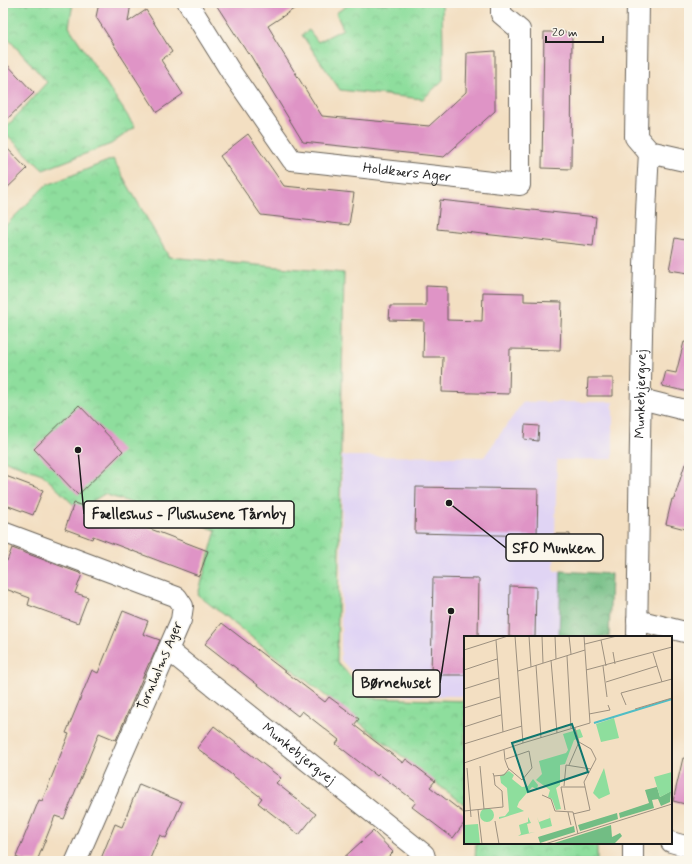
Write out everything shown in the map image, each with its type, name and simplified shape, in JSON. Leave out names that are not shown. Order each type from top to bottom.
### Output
[{"type":"street","name":"Holdkærs Ager","points":[[188,3],[231,72],[292,160],[520,185],[520,30],[501,14],[501,3]]},
{"type":"street","points":[[638,3],[636,137],[649,152],[689,161]]},
{"type":"street","name":"Munkebjergvej","points":[[637,629],[641,399],[646,201],[649,152]]},
{"type":"street","points":[[641,399],[689,411]]},
{"type":"street","name":"Tornholms Ager","points":[[3,532],[177,596],[183,606],[181,620],[76,861]]},
{"type":"street","points":[[637,629],[689,633]]},
{"type":"street","name":"Munkebjergvej","points":[[168,650],[424,854],[426,861]]},
{"type":"street","points":[[672,842],[689,847]]},
{"type":"street","points":[[633,844],[633,861]]},
{"type":"shaded area","points":[[523,402],[613,402],[613,459],[557,460],[554,571],[561,571],[559,636],[464,636],[464,696],[373,695],[341,660],[342,456],[484,457]]},
{"type":"green space","points":[[3,3],[73,3],[69,27],[135,127],[111,144],[43,170],[3,131],[47,82],[3,33]]},
{"type":"green space","points":[[351,3],[442,3],[443,80],[423,99],[340,90],[302,35],[309,30],[318,42],[343,29],[336,13]]},
{"type":"green space","points":[[113,159],[169,257],[344,273],[337,662],[371,698],[464,701],[464,805],[198,595],[216,530],[104,494],[79,510],[42,474],[3,460],[3,228],[45,186]]},
{"type":"green space","points":[[561,571],[611,574],[609,636],[559,636]]},
{"type":"green space","points":[[476,844],[597,844],[597,861],[475,861]]},
{"type":"building","points":[[99,3],[131,3],[128,22],[146,10],[172,52],[161,60],[183,94],[157,112],[96,17]]},
{"type":"building","points":[[215,3],[303,3],[268,26],[274,36],[273,37],[322,116],[429,126],[466,92],[467,53],[495,51],[495,111],[444,157],[303,142],[249,53],[248,54]]},
{"type":"building","points":[[544,32],[572,32],[571,169],[542,168]]},
{"type":"building","points":[[3,60],[34,93],[3,123]]},
{"type":"building","points":[[248,134],[284,186],[354,193],[349,225],[261,215],[220,156]]},
{"type":"building","points":[[3,144],[27,169],[3,192]]},
{"type":"building","points":[[440,200],[596,217],[593,246],[437,229]]},
{"type":"building","points":[[675,238],[689,241],[689,273],[669,270]]},
{"type":"building","points":[[426,286],[447,287],[447,320],[482,321],[483,292],[524,293],[524,301],[562,302],[560,350],[510,349],[509,394],[442,392],[443,357],[423,357],[424,321],[389,320],[390,306],[426,306]]},
{"type":"building","points":[[684,342],[689,343],[689,392],[662,386],[666,371],[676,373]]},
{"type":"building","points":[[588,378],[613,378],[613,396],[587,396]]},
{"type":"building","points":[[79,405],[123,451],[78,495],[34,449]]},
{"type":"building","points":[[525,425],[539,426],[538,441],[524,439]]},
{"type":"building","points":[[685,464],[689,464],[689,530],[666,524],[672,499],[674,499]]},
{"type":"building","points":[[3,475],[43,490],[33,515],[3,504]]},
{"type":"building","points":[[416,487],[538,489],[537,536],[415,533]]},
{"type":"building","points":[[74,503],[92,509],[88,505],[208,551],[199,576],[93,536],[92,539],[65,529]]},
{"type":"building","points":[[554,534],[570,534],[570,549],[554,548]]},
{"type":"building","points":[[12,548],[82,574],[75,593],[88,597],[78,623],[28,605],[30,598],[3,588],[3,560],[7,561]]},
{"type":"building","points":[[433,578],[479,579],[478,636],[464,636],[464,675],[431,675]]},
{"type":"building","points":[[510,586],[536,587],[535,636],[509,636]]},
{"type":"building","points":[[123,611],[148,621],[143,634],[160,640],[116,740],[99,733],[64,819],[55,816],[37,861],[24,861],[16,857],[39,800],[42,801],[69,734],[66,733],[92,670],[98,673]]},
{"type":"building","points":[[222,623],[325,702],[329,697],[359,719],[354,725],[403,763],[406,759],[435,781],[430,787],[464,813],[464,823],[453,838],[412,807],[416,802],[379,774],[377,776],[336,744],[339,740],[302,711],[298,716],[205,644]]},
{"type":"building","points":[[214,726],[281,778],[276,783],[316,814],[299,835],[258,803],[262,798],[197,748]]},
{"type":"building","points":[[683,758],[689,759],[689,805],[673,801]]},
{"type":"building","points":[[139,784],[182,802],[166,838],[160,835],[149,861],[100,861],[115,824],[122,827]]},
{"type":"building","points":[[373,831],[393,852],[384,861],[340,861]]},
{"type":"place","name":"Fælleshus - Plushusene Tårnby","points":[[78,450]]},
{"type":"place","name":"SFO Munken","points":[[449,503]]},
{"type":"place","name":"Børnehuset","points":[[451,611]]}]
